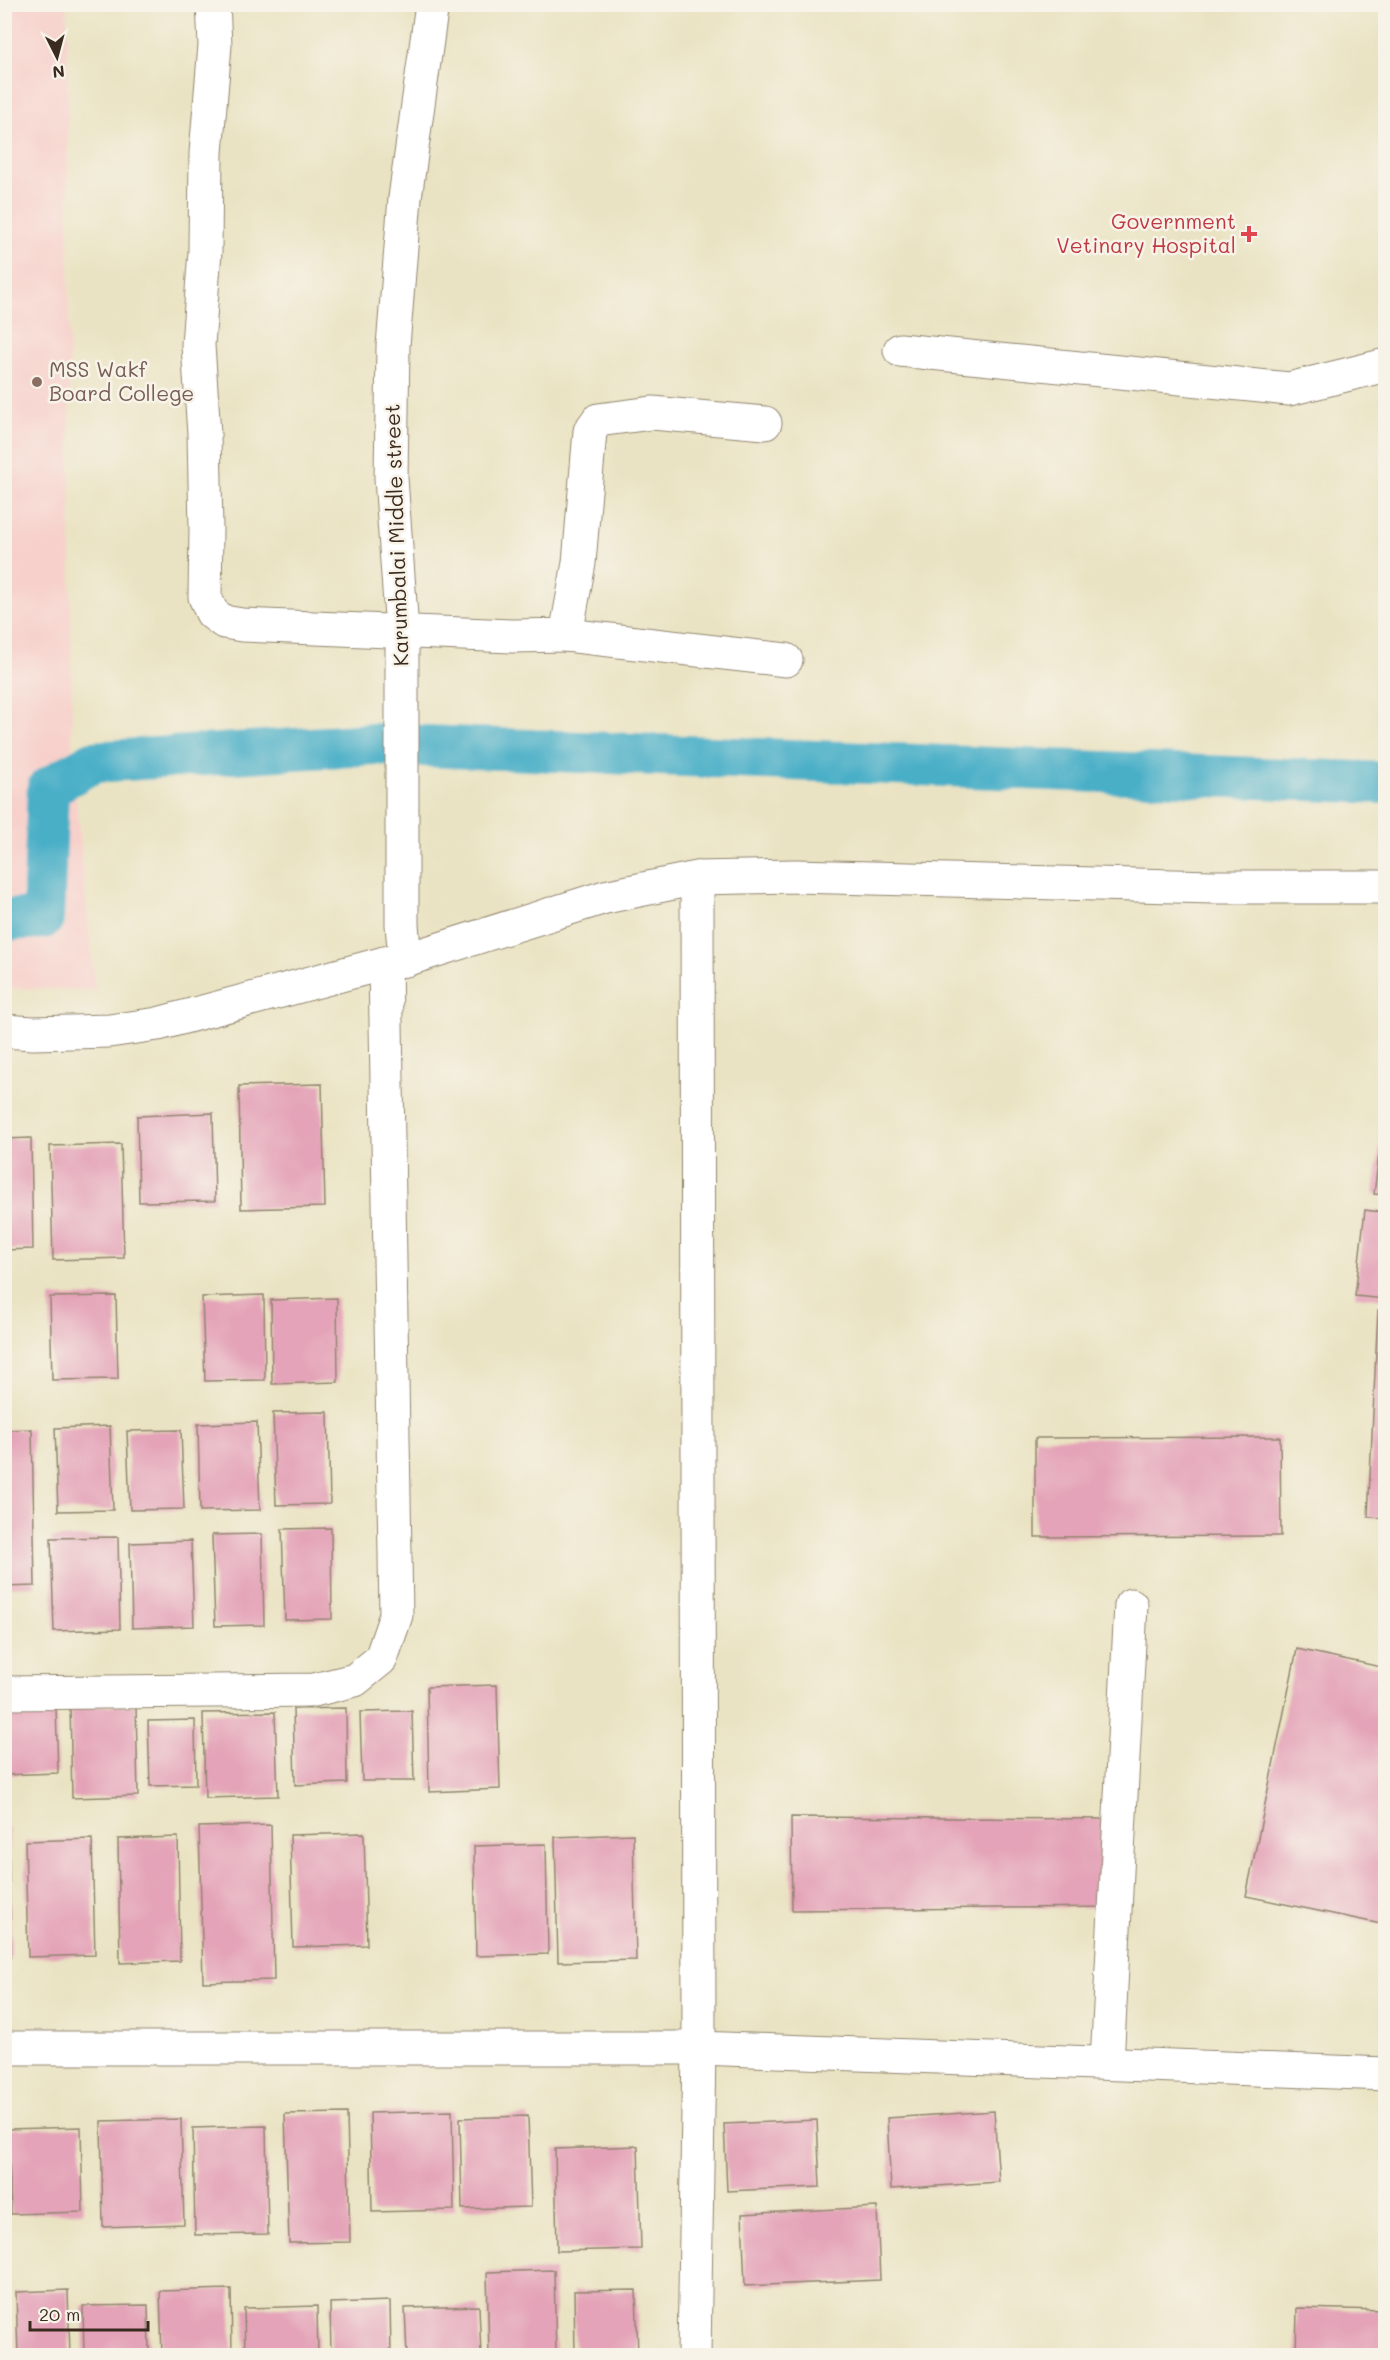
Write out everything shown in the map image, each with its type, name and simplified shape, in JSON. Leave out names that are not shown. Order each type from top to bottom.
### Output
[{"type":"street","points":[[213,4],[215,45],[206,153],[205,251],[198,345],[204,434],[205,597],[212,613],[224,622],[242,625],[512,636],[566,635],[786,660]]},
{"type":"street","name":"Karumbalai Middle street","points":[[4,1693],[314,1690],[355,1680],[381,1659],[396,1615],[395,961],[402,924],[402,631],[391,478],[393,346],[405,198],[432,4]]},
{"type":"street","points":[[900,350],[1289,389],[1386,365]]},
{"type":"street","points":[[566,635],[579,563],[590,430],[598,420],[652,413],[765,423]]},
{"type":"street","points":[[4,1031],[33,1033],[109,1031],[158,1024],[395,961],[605,897],[697,878],[795,876],[1213,887],[1386,887]]},
{"type":"street","points":[[694,2355],[699,2048],[697,878]]},
{"type":"street","points":[[1107,2063],[1131,1605]]},
{"type":"street","points":[[4,2048],[699,2048],[1386,2074]]},
{"type":"shaded area","name":"MSS Wakf Board College","points":[[5,4],[67,5],[72,759],[95,990],[5,988]]},
{"type":"building","points":[[322,1084],[325,1207],[241,1209],[239,1086]]},
{"type":"building","points":[[213,1113],[215,1201],[139,1202],[137,1116]]},
{"type":"building","points":[[31,1138],[33,1249],[4,1250],[4,1139]]},
{"type":"building","points":[[1381,1139],[1386,1139],[1386,1195],[1374,1194]]},
{"type":"building","points":[[121,1144],[124,1258],[53,1260],[50,1146]]},
{"type":"building","points":[[1365,1210],[1386,1213],[1386,1299],[1355,1296]]},
{"type":"building","points":[[264,1295],[265,1380],[205,1381],[202,1297]]},
{"type":"building","points":[[116,1296],[118,1379],[52,1380],[50,1297]]},
{"type":"building","points":[[337,1298],[338,1382],[272,1384],[271,1300]]},
{"type":"building","points":[[1378,1310],[1386,1311],[1386,1518],[1368,1517]]},
{"type":"building","points":[[328,1412],[330,1504],[276,1505],[273,1413]]},
{"type":"building","points":[[257,1422],[260,1510],[200,1511],[198,1424]]},
{"type":"building","points":[[110,1426],[113,1510],[58,1511],[55,1428]]},
{"type":"building","points":[[32,1429],[35,1586],[5,1587],[5,1430]]},
{"type":"building","points":[[181,1430],[184,1509],[130,1510],[127,1431]]},
{"type":"building","points":[[1280,1437],[1281,1536],[1035,1537],[1035,1438]]},
{"type":"building","points":[[331,1528],[332,1619],[285,1620],[282,1529]]},
{"type":"building","points":[[262,1534],[264,1625],[215,1626],[212,1535]]},
{"type":"building","points":[[118,1537],[120,1629],[54,1631],[51,1538]]},
{"type":"building","points":[[191,1541],[194,1626],[132,1628],[130,1543]]},
{"type":"building","points":[[1297,1649],[1386,1668],[1386,1925],[1246,1896]]},
{"type":"building","points":[[497,1685],[500,1789],[429,1792],[427,1687]]},
{"type":"building","points":[[136,1705],[138,1796],[72,1798],[70,1706]]},
{"type":"building","points":[[56,1706],[58,1773],[4,1775],[4,1708]]},
{"type":"building","points":[[346,1708],[347,1783],[295,1785],[293,1709]]},
{"type":"building","points":[[412,1711],[414,1781],[362,1781],[360,1712]]},
{"type":"building","points":[[275,1712],[278,1796],[205,1798],[203,1713]]},
{"type":"building","points":[[195,1720],[196,1785],[150,1786],[148,1721]]},
{"type":"building","points":[[791,1817],[1106,1819],[1108,1907],[792,1910]]},
{"type":"building","points":[[271,1825],[274,1980],[203,1982],[199,1827]]},
{"type":"building","points":[[4,1828],[8,1828],[11,1957],[4,1957]]},
{"type":"building","points":[[364,1833],[367,1945],[293,1947],[290,1835]]},
{"type":"building","points":[[633,1834],[636,1960],[558,1962],[555,1837]]},
{"type":"building","points":[[178,1837],[180,1961],[120,1963],[118,1839]]},
{"type":"building","points":[[92,1839],[95,1955],[28,1957],[25,1841]]},
{"type":"building","points":[[546,1844],[548,1954],[476,1956],[474,1846]]},
{"type":"building","points":[[452,2111],[454,2210],[372,2212],[370,2113]]},
{"type":"building","points":[[994,2111],[999,2182],[891,2189],[887,2118]]},
{"type":"building","points":[[347,2113],[350,2242],[289,2243],[285,2114]]},
{"type":"building","points":[[528,2116],[531,2207],[462,2209],[460,2118]]},
{"type":"building","points":[[181,2119],[184,2224],[103,2227],[101,2121]]},
{"type":"building","points":[[817,2120],[820,2187],[727,2191],[724,2124]]},
{"type":"building","points":[[266,2126],[268,2234],[195,2235],[193,2128]]},
{"type":"building","points":[[81,2127],[83,2212],[11,2214],[8,2129]]},
{"type":"building","points":[[638,2146],[641,2249],[557,2251],[555,2149]]},
{"type":"building","points":[[877,2207],[880,2280],[745,2286],[742,2214]]},
{"type":"building","points":[[554,2270],[556,2356],[489,2356],[487,2272]]},
{"type":"building","points":[[231,2289],[232,2356],[162,2356],[160,2291]]},
{"type":"building","points":[[68,2290],[70,2356],[18,2356],[16,2292]]},
{"type":"building","points":[[636,2290],[638,2356],[575,2356],[574,2291]]},
{"type":"building","points":[[390,2301],[391,2356],[331,2356],[330,2303]]},
{"type":"building","points":[[148,2305],[149,2356],[84,2356],[83,2306]]},
{"type":"building","points":[[317,2306],[318,2356],[245,2356],[244,2308]]},
{"type":"building","points":[[479,2306],[481,2356],[407,2356],[405,2308]]},
{"type":"building","points":[[1297,2308],[1384,2310],[1383,2356],[1296,2356]]},
{"type":"waterway","points":[[4,920],[43,918],[48,788],[93,762],[373,744],[1386,783]]},
{"type":"place","name":"Government Vetinary Hospital","points":[[1249,234]]},
{"type":"place","name":"MSS Wakf Board College","points":[[37,382]]}]
